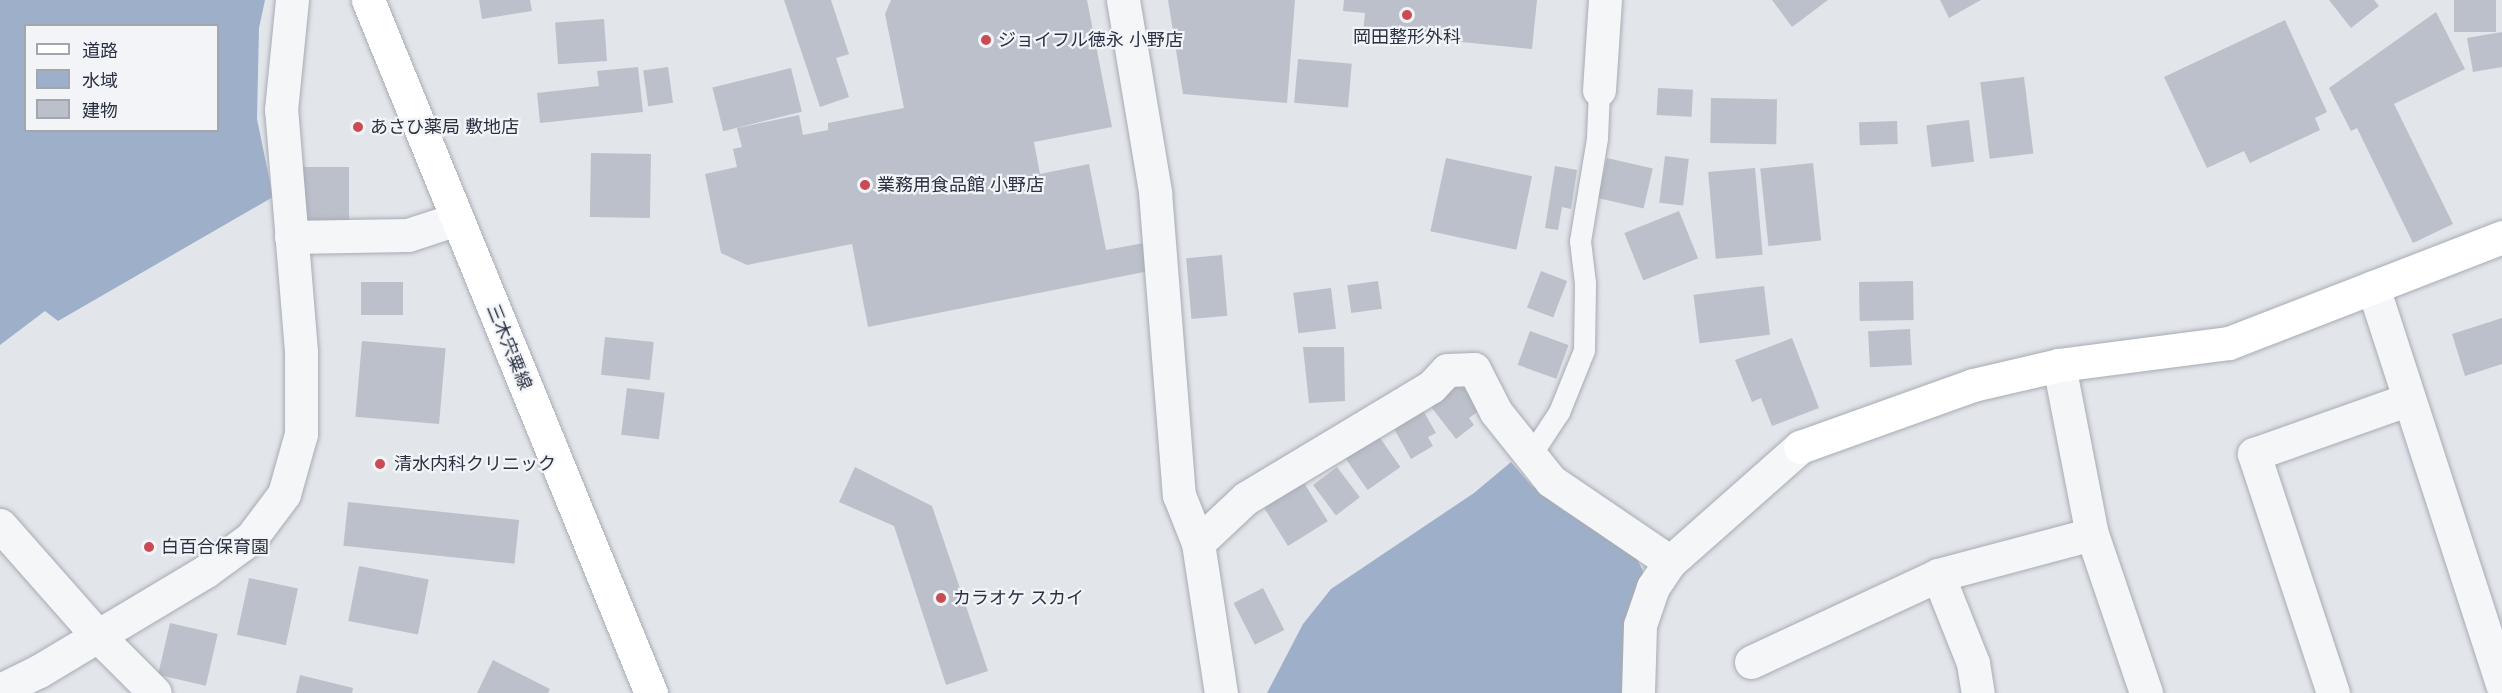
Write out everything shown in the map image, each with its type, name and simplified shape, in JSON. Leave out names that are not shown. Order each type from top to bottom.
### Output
[{"type":"main road","name":"三木宍粟線","points":[[368,0],[651,693]]},
{"type":"main road","points":[[1800,447],[1973,385],[2059,365],[2229,343],[2502,237]]},
{"type":"street","points":[[0,690],[39,671],[96,634],[206,571],[251,537],[284,494],[301,434],[301,351],[280,110],[292,0]]},
{"type":"street","points":[[1123,0],[1155,192],[1179,495],[1198,543],[1221,693]]},
{"type":"street","points":[[1599,90],[1605,0]]},
{"type":"street","points":[[291,237],[408,235],[457,219]]},
{"type":"street","points":[[2373,287],[2502,685]]},
{"type":"street","points":[[2059,365],[2092,534],[2146,693]]},
{"type":"street","points":[[1198,543],[1246,498],[1431,387],[1447,370],[1474,369],[1496,412],[1532,453],[1551,481],[1671,562]]},
{"type":"street","points":[[2333,693],[2254,454],[2409,399]]},
{"type":"street","points":[[1638,693],[1640,625],[1653,587],[1671,562],[1800,447]]},
{"type":"street","points":[[0,525],[96,634],[155,693]]},
{"type":"street","points":[[1751,662],[1938,575],[2092,534]]},
{"type":"street","points":[[1938,575],[1973,663],[1978,693]]},
{"type":"lane","points":[[1532,453],[1559,412],[1584,350],[1585,283],[1580,241],[1597,138],[1599,90]]},
{"type":"water","points":[[0,0],[265,0],[259,28],[257,119],[273,197],[58,321],[45,311],[0,345]]},
{"type":"water","points":[[1511,462],[1531,485],[1560,508],[1636,557],[1643,571],[1631,693],[1267,693],[1303,624],[1331,589],[1474,493]]},
{"type":"building","points":[[479,0],[530,0],[532,11],[482,19]]},
{"type":"building","points":[[784,0],[831,0],[849,54],[836,58],[849,97],[820,107]]},
{"type":"building","points":[[891,0],[1087,0],[1112,127],[1034,142],[1040,174],[1089,164],[1106,250],[1144,243],[1149,271],[868,327],[852,244],[747,265],[721,253],[705,174],[737,167],[733,149],[742,147],[737,128],[799,115],[803,135],[828,130],[828,123],[904,108],[885,14]]},
{"type":"building","points":[[1168,0],[1295,0],[1287,103],[1183,94]]},
{"type":"building","points":[[1344,0],[1537,0],[1532,49],[1363,32],[1365,13],[1343,11]]},
{"type":"building","points":[[1772,0],[1828,0],[1792,27]]},
{"type":"building","points":[[1940,0],[1981,0],[1949,18]]},
{"type":"building","points":[[2329,0],[2374,0],[2379,6],[2351,28]]},
{"type":"building","points":[[2454,0],[2496,0],[2496,32],[2454,32]]},
{"type":"building","points":[[2436,12],[2465,69],[2394,104],[2453,224],[2413,243],[2357,128],[2351,131],[2329,88]]},
{"type":"building","points":[[604,19],[607,61],[558,64],[555,22]]},
{"type":"building","points":[[2285,20],[2327,112],[2315,118],[2320,130],[2250,163],[2244,151],[2207,168],[2164,77]]},
{"type":"building","points":[[2502,32],[2502,67],[2473,72],[2467,38]]},
{"type":"building","points":[[1298,59],[1352,64],[1348,108],[1294,103]]},
{"type":"building","points":[[638,67],[643,112],[540,123],[537,93],[599,86],[597,71]]},
{"type":"building","points":[[668,67],[673,103],[648,106],[643,70]]},
{"type":"building","points":[[791,68],[802,112],[723,131],[712,88]]},
{"type":"building","points":[[2024,77],[2033,153],[1990,159],[1980,82]]},
{"type":"building","points":[[1658,88],[1693,90],[1692,117],[1657,115]]},
{"type":"building","points":[[1711,98],[1777,99],[1776,144],[1710,143]]},
{"type":"building","points":[[1969,120],[1974,162],[1931,167],[1926,125]]},
{"type":"building","points":[[1897,121],[1898,144],[1860,145],[1859,122]]},
{"type":"building","points":[[591,153],[651,154],[650,218],[590,217]]},
{"type":"building","points":[[1665,156],[1689,159],[1683,206],[1659,203]]},
{"type":"building","points":[[1446,158],[1532,176],[1516,250],[1430,231]]},
{"type":"building","points":[[1607,158],[1653,169],[1644,209],[1598,198]]},
{"type":"building","points":[[1813,163],[1821,241],[1768,246],[1760,169]]},
{"type":"building","points":[[1555,166],[1577,170],[1571,209],[1562,207],[1558,230],[1545,228]]},
{"type":"building","points":[[300,167],[349,167],[349,220],[300,220]]},
{"type":"building","points":[[1755,168],[1763,255],[1716,259],[1708,172]]},
{"type":"building","points":[[1679,211],[1698,258],[1643,280],[1624,233]]},
{"type":"building","points":[[1222,255],[1227,316],[1191,319],[1186,258]]},
{"type":"building","points":[[1541,271],[1567,281],[1553,317],[1527,307]]},
{"type":"building","points":[[1378,281],[1382,309],[1351,313],[1347,285]]},
{"type":"building","points":[[1913,281],[1914,320],[1860,321],[1859,282]]},
{"type":"building","points":[[361,282],[403,282],[403,315],[361,315]]},
{"type":"building","points":[[1764,286],[1770,335],[1700,343],[1694,295]]},
{"type":"building","points":[[1331,288],[1336,329],[1298,333],[1293,293]]},
{"type":"building","points":[[2502,318],[2502,364],[2465,376],[2452,334]]},
{"type":"building","points":[[1910,329],[1912,365],[1870,367],[1868,331]]},
{"type":"building","points":[[1530,331],[1569,345],[1556,379],[1518,365]]},
{"type":"building","points":[[605,337],[654,342],[650,380],[601,375]]},
{"type":"building","points":[[1792,338],[1819,408],[1772,426],[1761,398],[1752,402],[1735,360]]},
{"type":"building","points":[[362,341],[446,348],[439,424],[355,417]]},
{"type":"building","points":[[1303,347],[1344,347],[1345,401],[1309,403]]},
{"type":"building","points":[[1463,382],[1483,408],[1469,418],[1474,425],[1456,439],[1425,399],[1447,383],[1452,390]]},
{"type":"building","points":[[627,388],[665,393],[659,439],[621,435]]},
{"type":"building","points":[[1421,407],[1436,433],[1428,437],[1433,446],[1411,459],[1392,425]]},
{"type":"building","points":[[1378,435],[1400,467],[1368,490],[1345,458]]},
{"type":"building","name":"カラオケ スカイ","points":[[855,467],[932,506],[988,671],[946,685],[894,526],[839,502]]},
{"type":"building","points":[[1337,467],[1360,497],[1336,515],[1313,485]]},
{"type":"building","points":[[1304,483],[1328,521],[1288,546],[1264,508]]},
{"type":"building","points":[[348,502],[519,520],[514,564],[343,546]]},
{"type":"building","points":[[359,566],[429,580],[418,635],[348,621]]},
{"type":"building","points":[[249,578],[298,588],[286,645],[237,635]]},
{"type":"building","points":[[1263,588],[1284,630],[1255,645],[1234,603]]},
{"type":"building","points":[[170,623],[218,634],[206,686],[158,675]]},
{"type":"building","points":[[493,660],[550,689],[548,693],[477,693]]},
{"type":"building","points":[[300,675],[353,688],[352,693],[296,693]]},
{"type":"place","name":"岡田整形外科","points":[[1407,15]]},
{"type":"place","name":"ジョイフル徳永 小野店","points":[[986,40]]},
{"type":"place","name":"あさひ薬局 敷地店","points":[[358,127]]},
{"type":"place","name":"業務用食品館 小野店","points":[[865,185]]},
{"type":"place","name":"清水内科クリニック","points":[[380,464]]},
{"type":"place","name":"白百合保育園","points":[[149,547]]},
{"type":"place","name":"カラオケ スカイ","points":[[941,598]]}]
